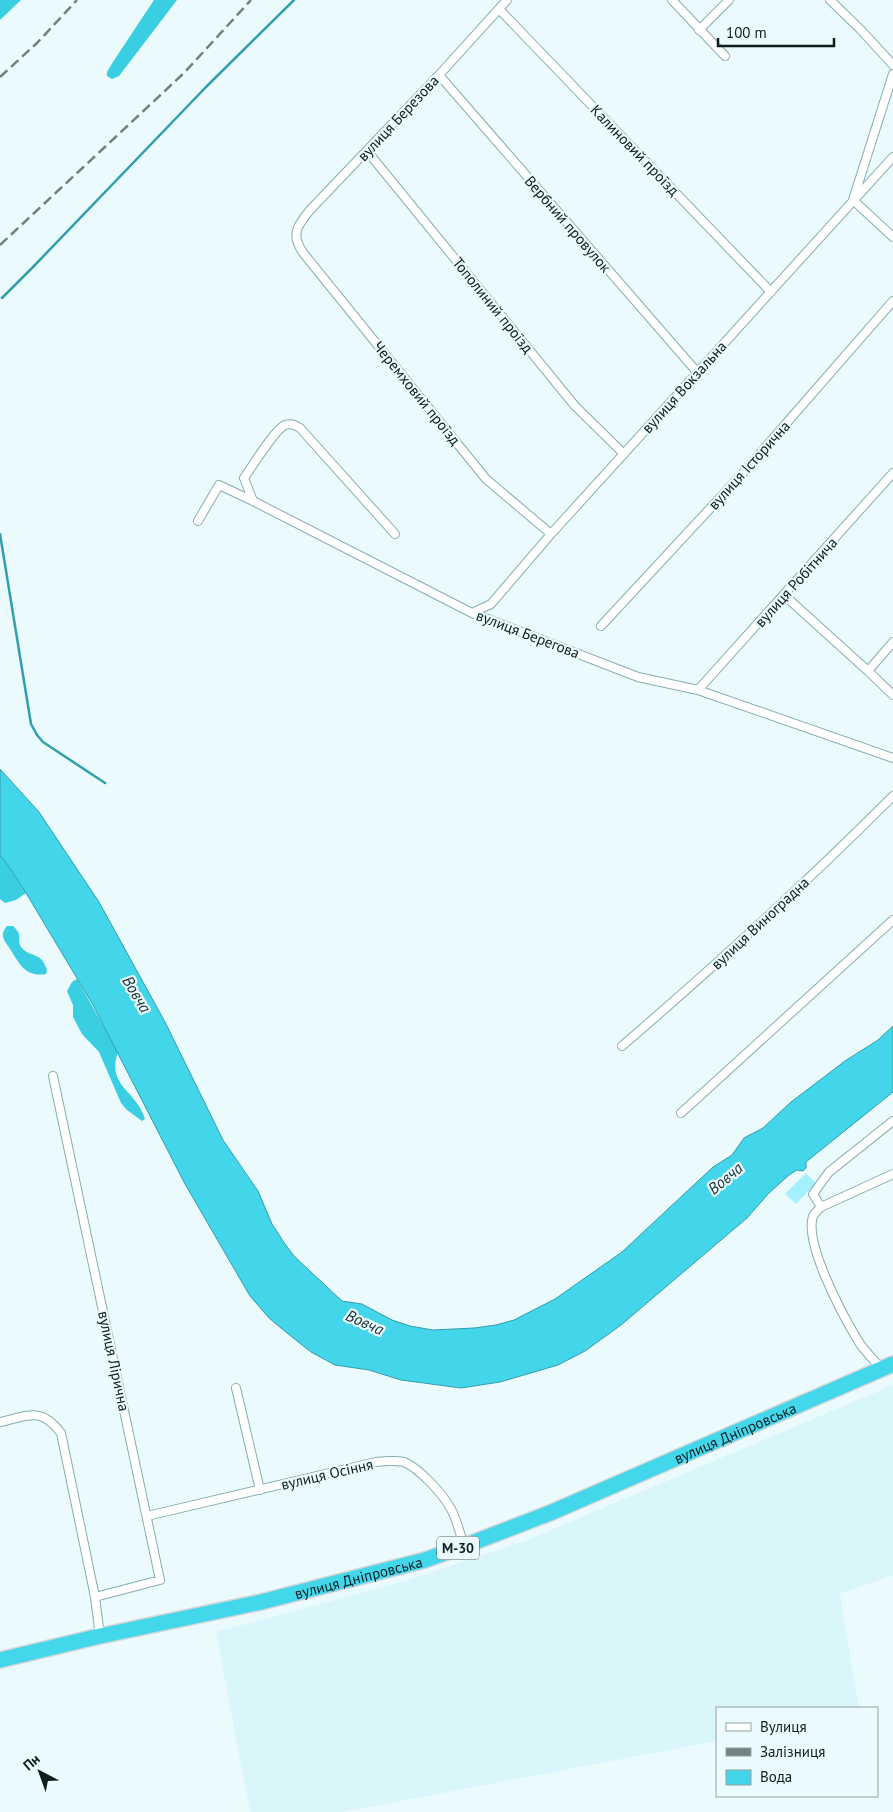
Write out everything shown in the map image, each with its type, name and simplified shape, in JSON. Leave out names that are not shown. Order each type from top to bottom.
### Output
[{"type":"highway","name":"вулиця Дніпровська","points":[[0,1660],[100,1636],[290,1595],[417,1562],[514,1528],[887,1366]]},
{"type":"street","name":"вулиця Березова","points":[[296,239],[296,230],[300,222],[507,0]]},
{"type":"street","points":[[672,0],[725,56]]},
{"type":"street","points":[[699,30],[729,0]]},
{"type":"street","points":[[830,0],[893,65]]},
{"type":"street","name":"Калиновий проїзд","points":[[499,8],[770,292]]},
{"type":"street","points":[[893,74],[853,200],[893,237]]},
{"type":"street","name":"Вербний провулок","points":[[438,75],[697,372]]},
{"type":"street","name":"Тополиний проїзд","points":[[367,151],[574,406],[624,454]]},
{"type":"street","name":"вулиця Вокзальна","points":[[472,613],[491,604],[697,372],[893,157]]},
{"type":"street","name":"Черемховий проїзд","points":[[296,239],[304,254],[486,479],[552,534]]},
{"type":"street","name":"вулиця Історична","points":[[601,626],[743,473],[893,302]]},
{"type":"street","points":[[254,501],[244,478],[270,440],[283,425],[292,424],[300,428],[395,534]]},
{"type":"street","name":"вулиця Робітнича","points":[[698,690],[893,473]]},
{"type":"street","name":"вулиця Берегова","points":[[198,521],[219,485],[254,501],[472,613],[638,677],[698,690],[893,758]]},
{"type":"street","points":[[784,595],[893,695]]},
{"type":"street","points":[[868,671],[893,642]]},
{"type":"street","name":"вулиця Виноградна","points":[[622,1046],[823,866],[893,796]]},
{"type":"street","points":[[681,1113],[893,920]]},
{"type":"street","name":"вулиця Лірична","points":[[52,1076],[160,1580],[95,1597]]},
{"type":"street","points":[[821,1207],[813,1194],[830,1172],[893,1121]]},
{"type":"street","points":[[887,1366],[858,1340],[822,1268],[812,1235],[814,1214],[821,1207],[893,1174]]},
{"type":"street","points":[[236,1388],[260,1490]]},
{"type":"street","points":[[0,1422],[37,1414],[52,1421],[61,1433],[95,1597],[100,1636]]},
{"type":"street","name":"вулиця Осіння","points":[[147,1516],[376,1462],[392,1460],[404,1462],[418,1471],[445,1500],[454,1515],[464,1546]]},
{"type":"shaded area","points":[[0,0],[21,0],[0,20]]},
{"type":"shaded area","points":[[154,0],[177,0],[119,76],[112,79],[107,76],[107,72]]},
{"type":"shaded area","points":[[0,856],[26,893],[16,900],[5,903],[0,899]]},
{"type":"shaded area","points":[[7,926],[13,926],[16,929],[23,949],[42,960],[47,970],[46,974],[38,975],[22,967],[4,939],[3,934]]},
{"type":"shaded area","points":[[77,979],[118,1052],[115,1063],[116,1073],[119,1081],[141,1109],[145,1119],[142,1121],[121,1103],[99,1052],[82,1034],[73,1017],[73,1005],[67,991],[72,982]]},
{"type":"shaded area","points":[[806,1173],[816,1183],[796,1204],[785,1194]]},
{"type":"shaded area","points":[[893,1385],[893,1575],[840,1594],[859,1707],[716,1707],[716,1741],[343,1812],[250,1812],[216,1632],[405,1581],[527,1540]]},
{"type":"water","name":"Вовча","points":[[0,769],[39,812],[99,902],[165,1022],[223,1140],[258,1191],[272,1224],[285,1244],[294,1256],[342,1301],[362,1304],[392,1320],[410,1326],[433,1330],[474,1328],[514,1320],[555,1299],[622,1252],[713,1167],[732,1155],[744,1138],[763,1128],[791,1102],[845,1061],[878,1040],[893,1026],[893,1092],[806,1162],[806,1168],[803,1171],[797,1170],[789,1175],[769,1193],[747,1218],[621,1325],[585,1351],[558,1365],[500,1382],[461,1388],[401,1380],[369,1370],[335,1365],[311,1352],[287,1333],[269,1318],[250,1296],[185,1184],[93,1005],[23,888],[0,856]]},
{"type":"waterway","points":[[2,298],[206,87],[294,0]]},
{"type":"waterway","points":[[0,534],[31,724],[43,742],[105,783]]},
{"type":"railway","points":[[0,77],[37,43],[77,0]]},
{"type":"railway","points":[[0,245],[184,73],[251,0]]}]
